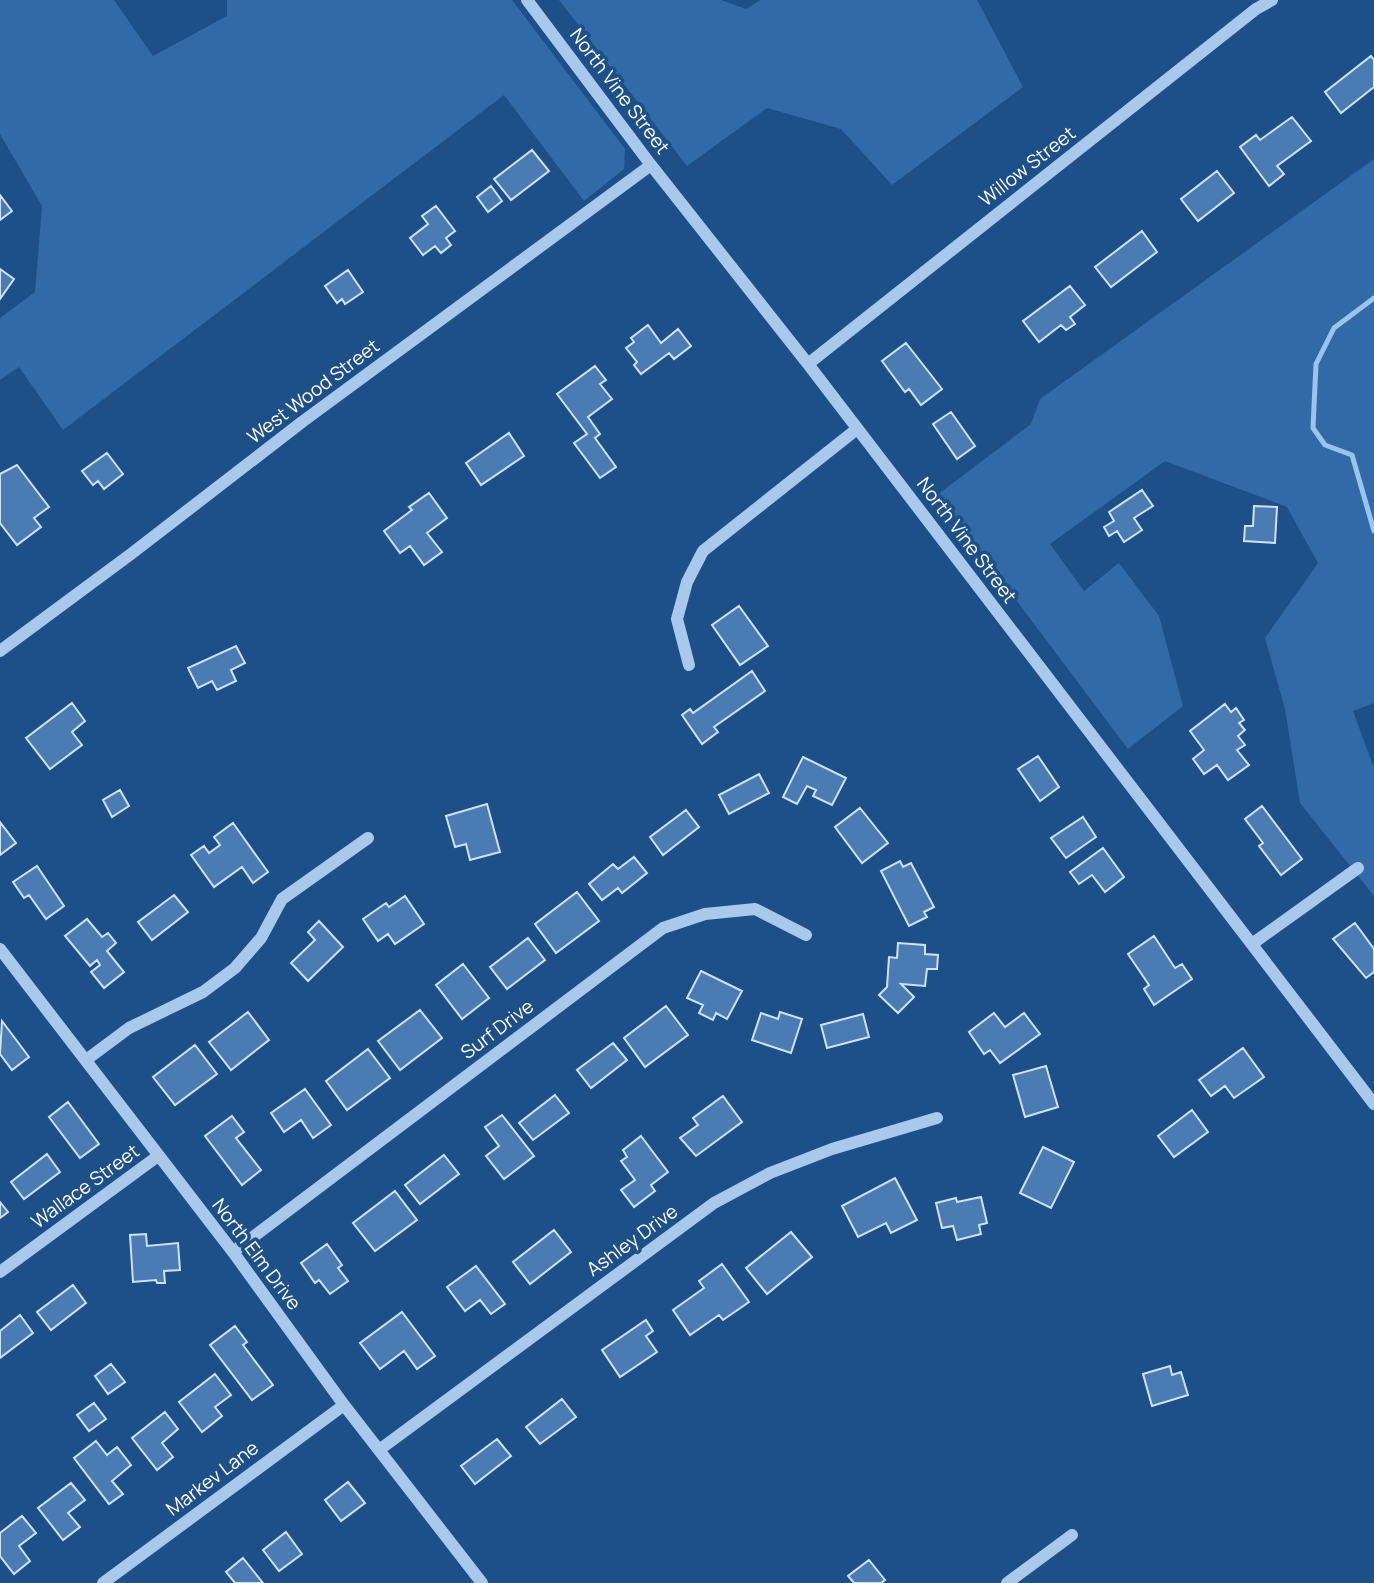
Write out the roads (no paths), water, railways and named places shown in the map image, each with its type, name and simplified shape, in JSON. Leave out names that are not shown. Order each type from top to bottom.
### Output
[{"type":"street","name":"North Vine Street","points":[[527,0],[1374,1104]]},
{"type":"street","name":"Willow Street","points":[[808,364],[1256,9],[1272,0]]},
{"type":"street","name":"West Wood Street","points":[[0,650],[131,554],[302,422],[651,165]]},
{"type":"street","points":[[689,665],[677,619],[687,582],[703,551],[858,429]]},
{"type":"street","points":[[86,1060],[129,1028],[203,992],[235,968],[261,937],[282,899],[368,838]]},
{"type":"street","points":[[1252,944],[1358,868]]},
{"type":"street","name":"Surf Drive","points":[[233,1252],[663,928],[705,914],[755,909],[806,935]]},
{"type":"street","name":"North Elm Drive","points":[[2,956],[86,1060],[233,1252],[344,1405],[482,1583]]},
{"type":"street","name":"Ashley Drive","points":[[379,1450],[714,1203],[770,1173],[832,1149],[937,1118]]},
{"type":"street","name":"Wallace Street","points":[[0,1272],[159,1156]]},
{"type":"street","name":"Markev Lane","points":[[103,1583],[344,1405]]},
{"type":"street","points":[[1007,1583],[1072,1535]]},
{"type":"waterway","points":[[1374,298],[1334,328],[1316,364],[1313,428],[1325,445],[1352,455],[1374,531]]}]
